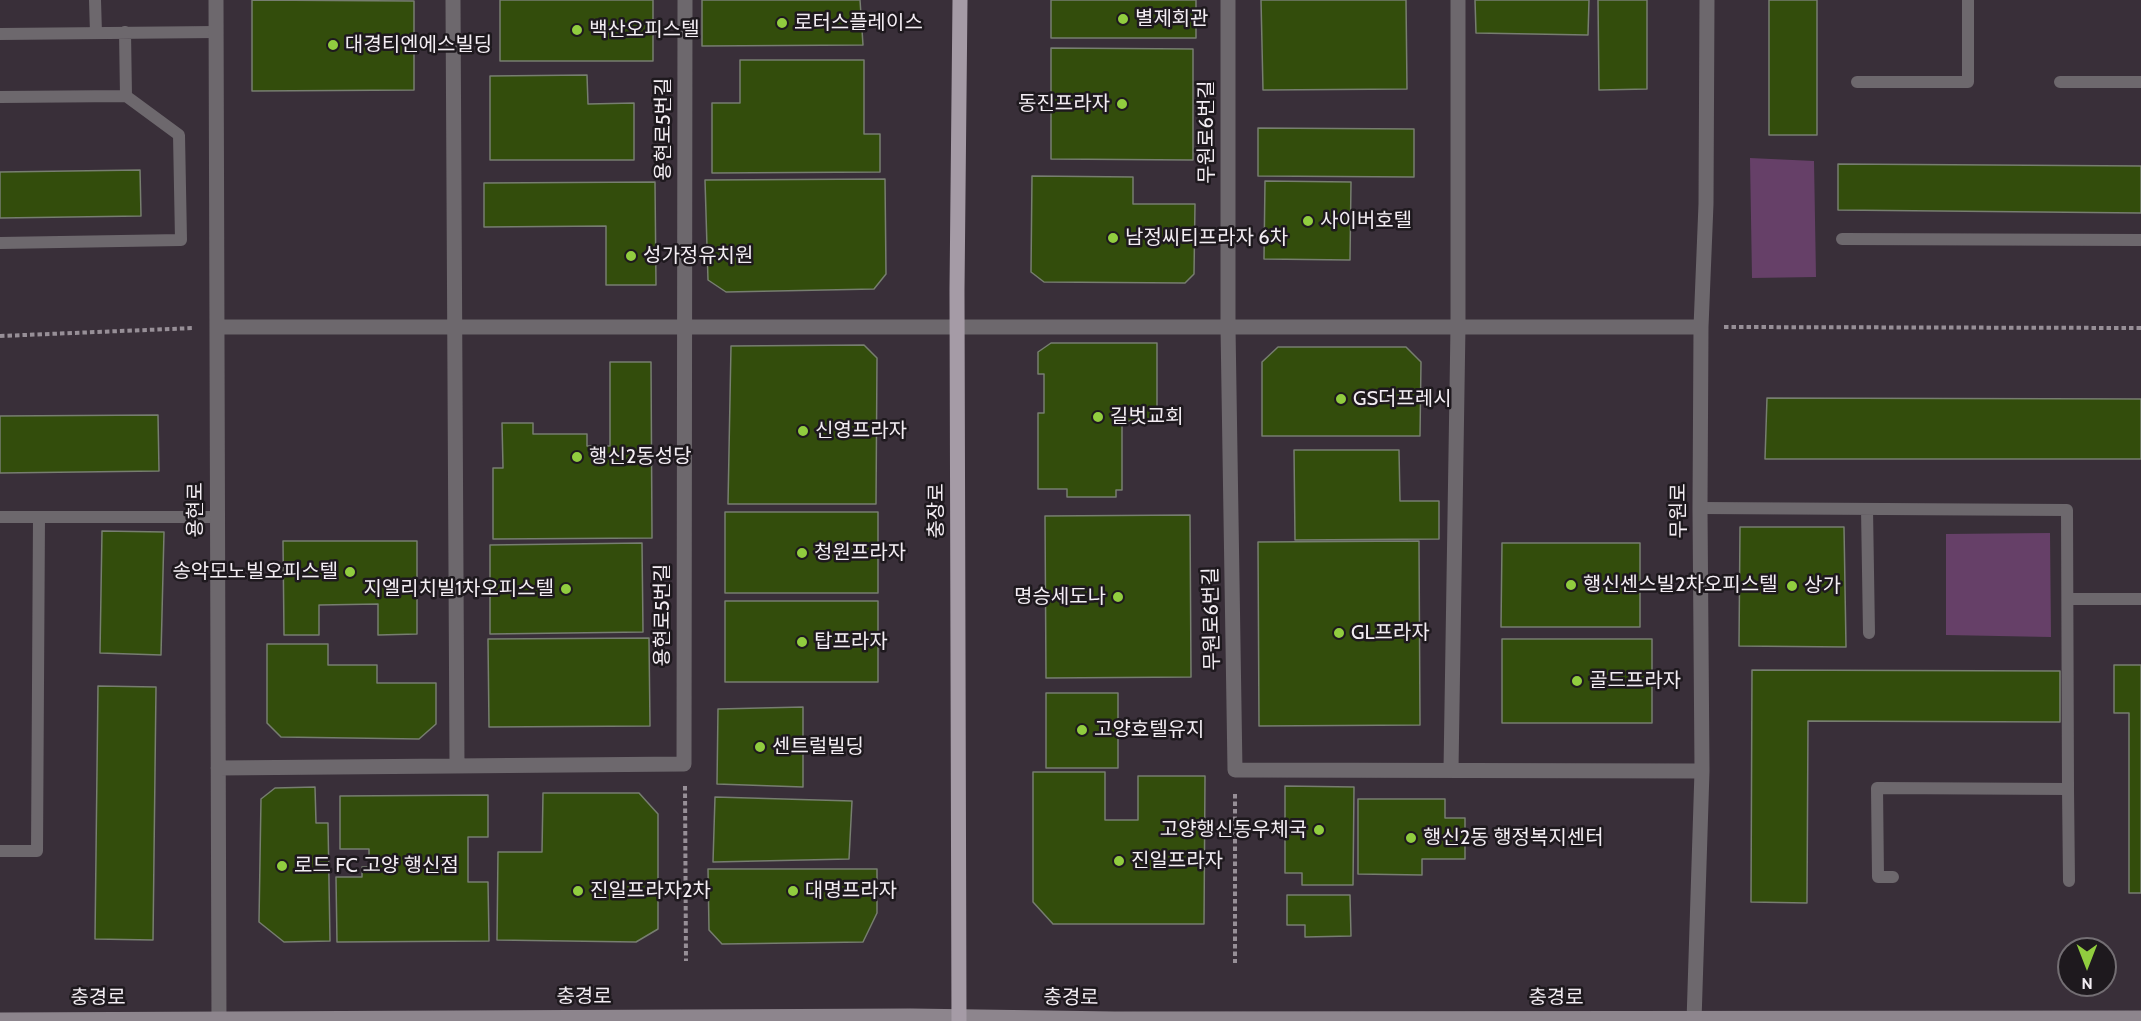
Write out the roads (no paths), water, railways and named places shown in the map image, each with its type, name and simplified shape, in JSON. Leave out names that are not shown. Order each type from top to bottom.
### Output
[{"type":"main road","name":"충장로","points":[[959,1019],[957,327],[960,0]]},
{"type":"main road","name":"충경로","points":[[0,1020],[2141,1018]]},
{"type":"street","name":"용현로","points":[[216,0],[219,1020]]},
{"type":"street","points":[[218,768],[457,764],[453,0]]},
{"type":"street","name":"용현로5번길","points":[[457,764],[684,764],[685,0]]},
{"type":"street","name":"무원로6번길","points":[[1228,0],[1228,327],[1235,770],[1451,770]]},
{"type":"street","points":[[1458,0],[1458,326],[1451,770],[1702,771]]},
{"type":"street","name":"무원로","points":[[1694,1020],[1702,771],[1701,327],[1706,204],[1707,0]]},
{"type":"street","points":[[218,327],[1701,327]]},
{"type":"lane","points":[[95,0],[96,33]]},
{"type":"lane","points":[[1857,82],[1968,82],[1968,0]]},
{"type":"lane","points":[[0,34],[216,32]]},
{"type":"lane","points":[[125,33],[126,96]]},
{"type":"lane","points":[[2060,82],[2141,82]]},
{"type":"lane","points":[[0,97],[126,96],[179,135],[181,240],[0,243]]},
{"type":"lane","points":[[1842,239],[2141,240]]},
{"type":"lane","points":[[1700,508],[2067,510],[2069,881]]},
{"type":"lane","points":[[1868,509],[1869,633]]},
{"type":"lane","points":[[0,517],[216,517]]},
{"type":"lane","points":[[0,851],[37,851],[39,517]]},
{"type":"lane","points":[[2067,599],[2141,599]]},
{"type":"lane","points":[[1893,877],[1878,877],[1877,788],[2068,789]]},
{"type":"place","name":"별제회관","points":[[1123,19]]},
{"type":"place","name":"로터스플레이스","points":[[782,23]]},
{"type":"place","name":"백산오피스텔","points":[[577,30]]},
{"type":"place","name":"대경티엔에스빌딩","points":[[333,45]]},
{"type":"place","name":"동진프라자","points":[[1122,104]]},
{"type":"place","name":"사이버호텔","points":[[1308,221]]},
{"type":"place","name":"남정씨티프라자 6차","points":[[1113,238]]},
{"type":"place","name":"성가정유치원","points":[[631,256]]},
{"type":"place","name":"GS더프레시","points":[[1341,399]]},
{"type":"place","name":"길벗교회","points":[[1098,417]]},
{"type":"place","name":"신영프라자","points":[[803,431]]},
{"type":"place","name":"행신2동성당","points":[[577,457]]},
{"type":"place","name":"청원프라자","points":[[802,553]]},
{"type":"place","name":"송악모노빌오피스텔","points":[[350,572]]},
{"type":"place","name":"행신센스빌2차오피스텔","points":[[1571,585]]},
{"type":"place","name":"상가","points":[[1792,586]]},
{"type":"place","name":"지엘리치빌1차오피스텔","points":[[566,589]]},
{"type":"place","name":"명승세도나","points":[[1118,597]]},
{"type":"place","name":"GL프라자","points":[[1339,633]]},
{"type":"place","name":"탑프라자","points":[[802,642]]},
{"type":"place","name":"골드프라자","points":[[1577,681]]},
{"type":"place","name":"고양호텔유지","points":[[1082,730]]},
{"type":"place","name":"센트럴빌딩","points":[[760,747]]},
{"type":"place","name":"고양행신동우체국","points":[[1319,830]]},
{"type":"place","name":"행신2동 행정복지센터","points":[[1411,838]]},
{"type":"place","name":"진일프라자","points":[[1119,861]]},
{"type":"place","name":"로드 FC 고양 행신점","points":[[282,866]]},
{"type":"place","name":"진일프라자2차","points":[[578,891]]},
{"type":"place","name":"대명프라자","points":[[793,891]]}]
